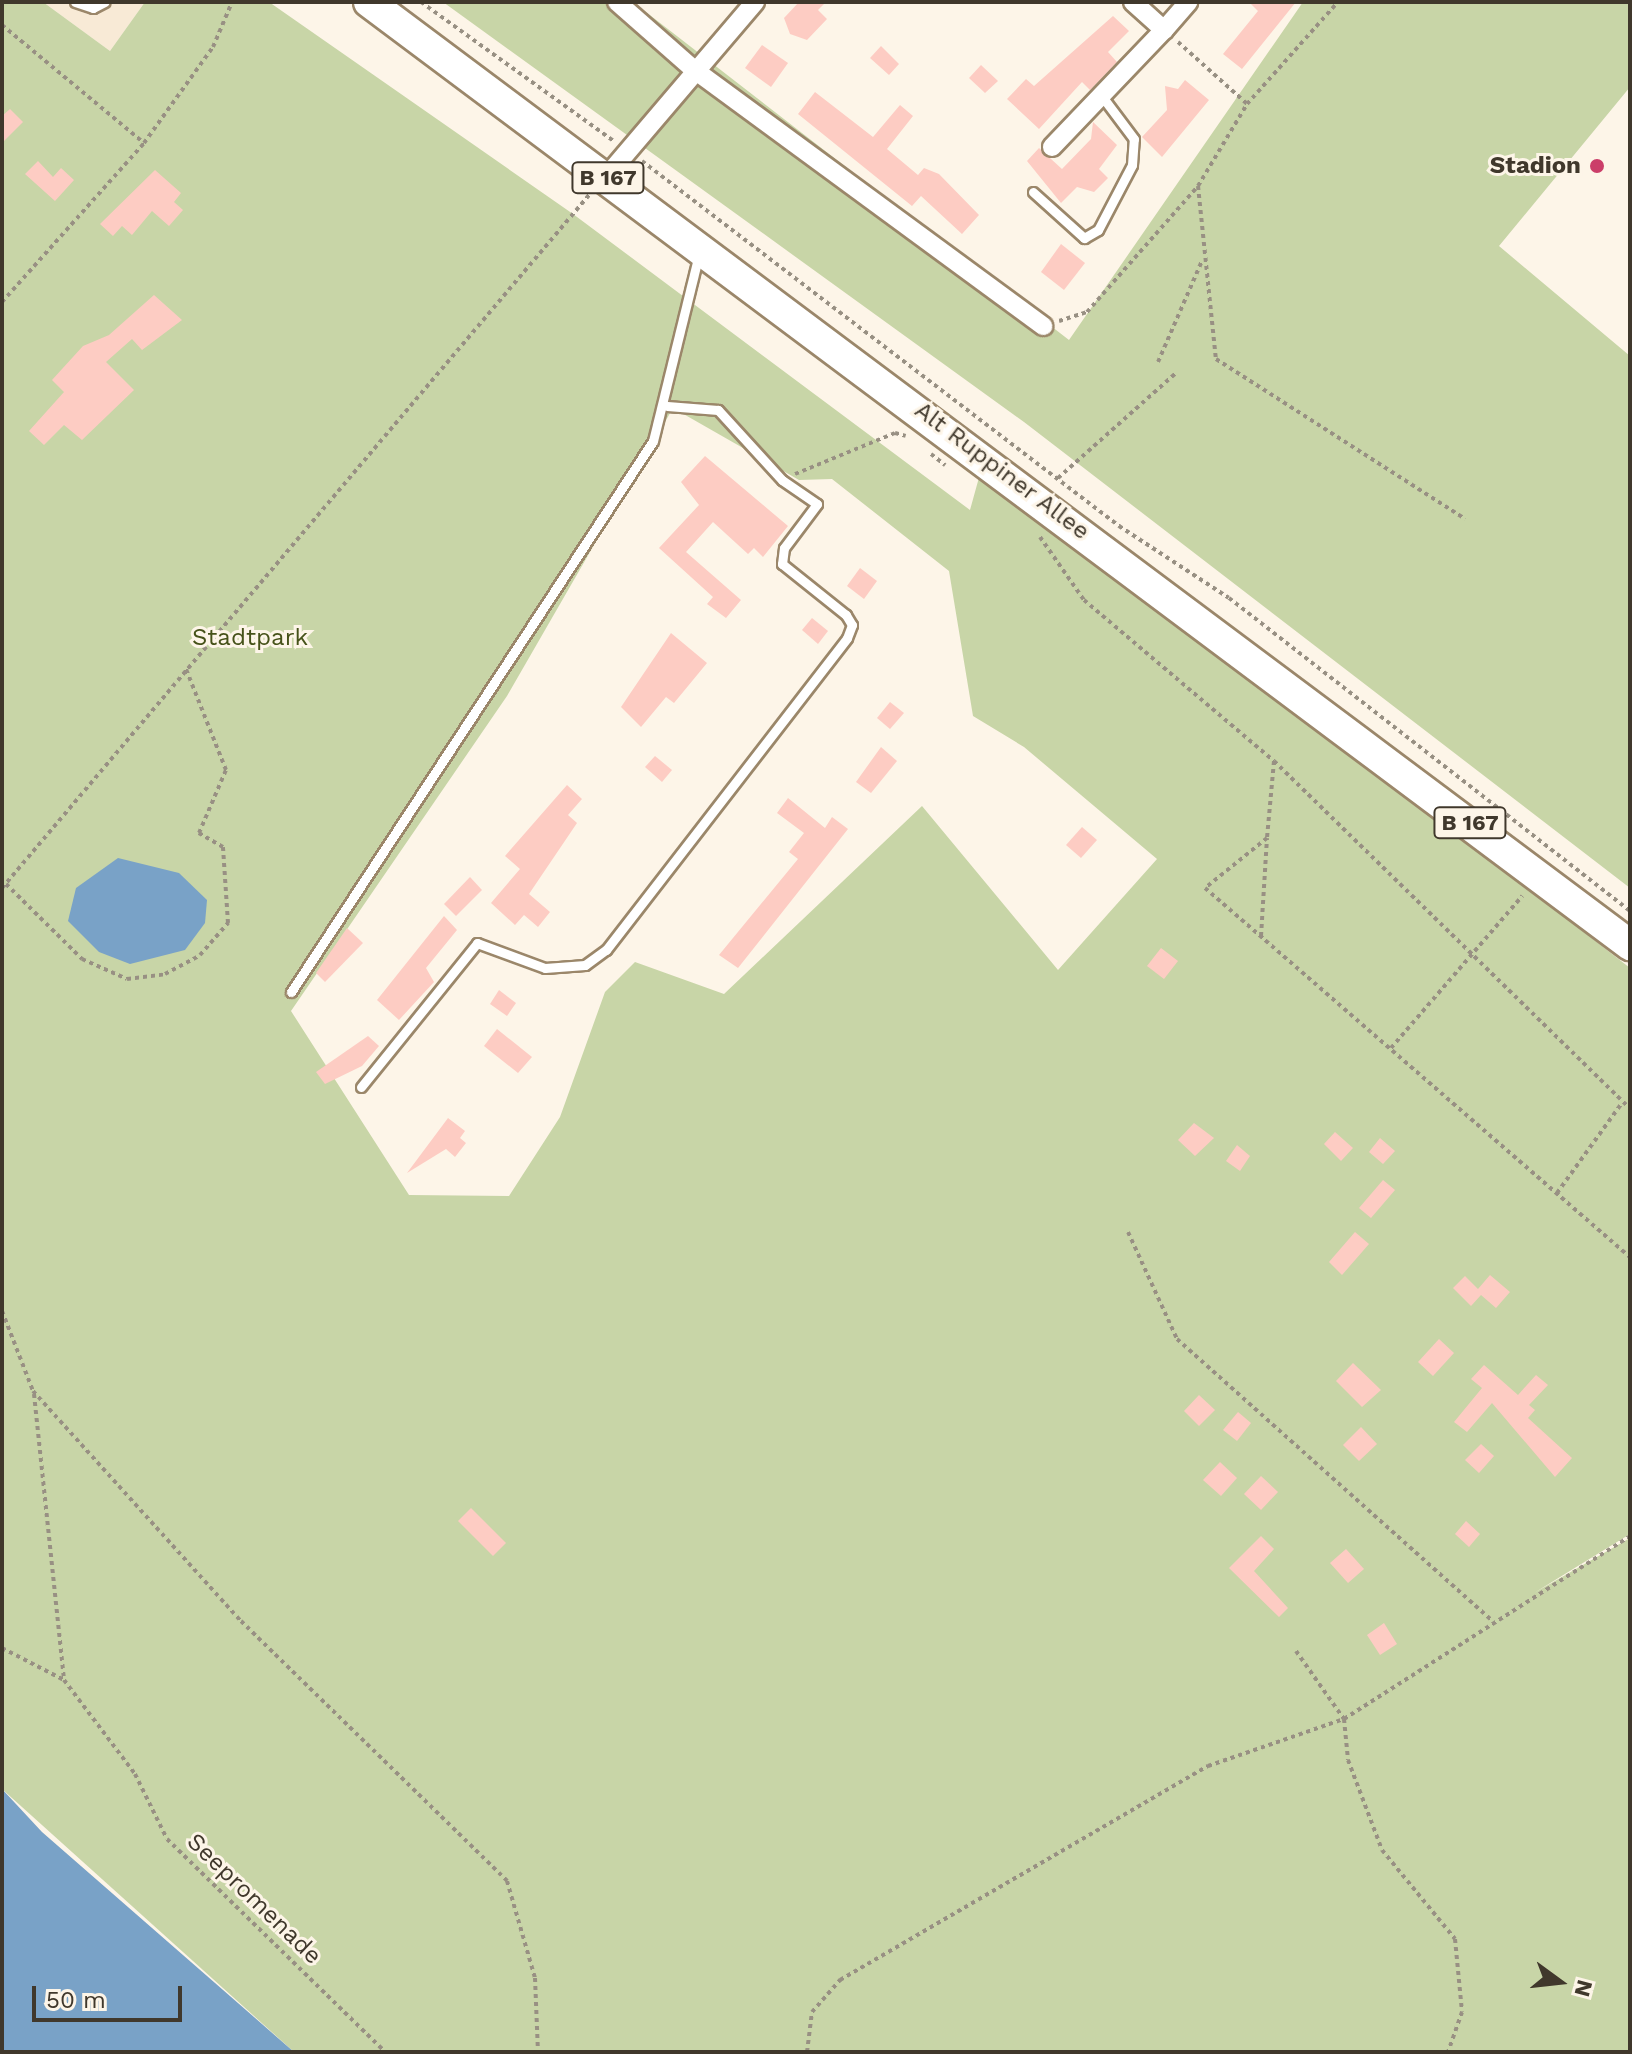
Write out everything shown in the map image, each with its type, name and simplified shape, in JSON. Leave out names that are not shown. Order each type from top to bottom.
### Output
[{"type":"main road","name":"Alt Ruppiner Allee","points":[[369,2],[701,247],[1630,945]]},
{"type":"street","points":[[617,2],[692,68],[1043,326]]},
{"type":"street","points":[[606,177],[692,68],[755,2]]},
{"type":"street","points":[[1133,2],[1164,30]]},
{"type":"street","points":[[1052,147],[1188,2]]},
{"type":"lane","points":[[75,2],[93,8],[105,2]]},
{"type":"lane","points":[[1033,192],[1084,238],[1098,230],[1132,165],[1134,139],[1101,95]]},
{"type":"lane","points":[[291,992],[653,441],[667,406],[701,247]]},
{"type":"lane","points":[[361,1087],[477,943],[545,968],[585,965],[606,950],[824,668],[852,625],[782,564],[784,548],[817,504],[782,480],[718,410],[667,406]]},
{"type":"path","points":[[2,302],[144,143],[213,47],[232,2]]},
{"type":"path","points":[[421,2],[627,150],[1058,479],[1229,598],[1630,911]]},
{"type":"path","points":[[1043,326],[1087,312],[1198,186],[1247,104],[1338,2]]},
{"type":"path","points":[[2,25],[144,143]]},
{"type":"path","points":[[1164,30],[1247,104]]},
{"type":"path","points":[[186,668],[226,770],[199,833],[223,847],[228,923],[200,955],[165,974],[127,979],[82,959],[4,886],[186,668],[606,177]]},
{"type":"path","points":[[1198,186],[1203,260],[1216,359],[1465,519]]},
{"type":"path","points":[[1158,362],[1203,260]]},
{"type":"path","points":[[1058,479],[1176,373]]},
{"type":"path","points":[[782,480],[895,433],[921,439]]},
{"type":"path","points":[[928,450],[958,471]]},
{"type":"path","points":[[1037,533],[1084,600],[1274,761],[1469,955],[1630,1109]]},
{"type":"path","points":[[1261,937],[1274,761]]},
{"type":"path","points":[[1267,838],[1205,888],[1630,1257]]},
{"type":"path","points":[[1391,1048],[1539,876]]},
{"type":"path","points":[[1557,1193],[1622,1103]]},
{"type":"path","points":[[1128,1232],[1177,1339],[1491,1620]]},
{"type":"path","points":[[2,1311],[33,1391],[64,1680]]},
{"type":"path","points":[[33,1391],[241,1621],[507,1881],[535,1978],[538,2052]]},
{"type":"path","points":[[807,2052],[812,2012],[840,1980],[1208,1766],[1344,1719],[1491,1620],[1630,1536]]},
{"type":"path","points":[[2,1648],[64,1680]]},
{"type":"path","points":[[1296,1651],[1344,1719],[1348,1760],[1382,1850],[1455,1939],[1462,2012],[1448,2052]]},
{"type":"path","name":"Seepromenade","points":[[64,1680],[135,1774],[167,1839],[385,2052]]},
{"type":"shaded area","points":[[43,2],[145,2],[110,51]]},
{"type":"green space","name":"Stadtpark","points":[[2,2],[43,2],[110,51],[145,2],[269,2],[573,214],[970,510],[983,463],[1630,968],[1630,1534],[1534,1593],[1630,1538],[1630,2052],[294,2052],[2,1789]],"holes":[[[673,408],[799,480],[832,479],[949,571],[973,716],[1024,747],[1157,859],[1058,970],[922,806],[724,994],[635,962],[605,992],[560,1117],[509,1196],[409,1195],[291,1011],[507,696]]]},
{"type":"green space","points":[[443,2],[633,2],[1069,340],[1303,2],[1630,2],[1630,87],[1499,246],[1630,356],[1630,888],[1024,422]]},
{"type":"water","points":[[118,858],[179,873],[207,900],[205,923],[185,950],[130,964],[99,952],[68,921],[76,888]]},
{"type":"water","points":[[2,1789],[42,1832],[294,2052],[2,2052]]},
{"type":"building","points":[[799,2],[826,2],[818,10],[827,19],[807,40],[790,34],[784,18]]},
{"type":"building","points":[[1249,2],[1296,2],[1242,69],[1223,54],[1258,11]]},
{"type":"building","points":[[1113,16],[1129,31],[1108,52],[1117,62],[1090,90],[1082,82],[1039,129],[1007,99],[1026,79],[1034,86]]},
{"type":"building","points":[[762,45],[788,63],[771,87],[745,68]]},
{"type":"building","points":[[881,46],[899,64],[889,75],[870,58]]},
{"type":"building","points":[[981,65],[998,81],[985,93],[969,78]]},
{"type":"building","points":[[1185,80],[1209,100],[1162,157],[1142,137],[1167,110],[1165,86],[1178,89]]},
{"type":"building","points":[[815,92],[873,137],[900,105],[913,116],[887,149],[918,175],[924,168],[939,174],[979,215],[962,234],[921,196],[912,206],[798,114]]},
{"type":"building","points":[[10,109],[23,122],[2,143],[2,116]]},
{"type":"building","points":[[1093,122],[1117,145],[1099,169],[1108,178],[1094,192],[1077,187],[1061,203],[1027,161],[1039,148],[1062,169],[1091,139]]},
{"type":"building","points":[[38,161],[53,177],[61,168],[74,180],[55,201],[25,174]]},
{"type":"building","points":[[155,170],[181,193],[174,202],[183,210],[169,226],[152,211],[132,235],[122,226],[113,236],[100,224]]},
{"type":"building","points":[[1061,244],[1085,263],[1064,290],[1041,272]]},
{"type":"building","points":[[154,295],[182,320],[142,350],[132,339],[106,362],[134,390],[82,440],[64,425],[44,445],[29,431],[64,392],[52,380],[83,346],[109,335]]},
{"type":"building","points":[[705,456],[788,526],[763,557],[754,548],[748,554],[713,522],[686,552],[741,600],[726,618],[707,604],[713,597],[659,548],[699,505],[681,482]]},
{"type":"building","points":[[860,568],[877,581],[864,599],[847,586]]},
{"type":"building","points":[[812,618],[828,631],[818,644],[802,630]]},
{"type":"building","points":[[671,633],[707,663],[674,703],[666,697],[641,727],[621,707]]},
{"type":"building","points":[[890,702],[904,713],[890,729],[877,718]]},
{"type":"building","points":[[881,747],[897,761],[871,793],[856,782]]},
{"type":"building","points":[[655,756],[672,770],[662,782],[645,767]]},
{"type":"building","points":[[567,785],[582,799],[568,815],[577,823],[529,894],[550,912],[538,927],[524,915],[515,925],[491,903],[520,869],[505,856]]},
{"type":"building","points":[[788,798],[825,828],[832,817],[848,829],[738,968],[719,955],[798,859],[789,852],[804,833],[777,813]]},
{"type":"building","points":[[1082,827],[1097,840],[1081,858],[1066,845]]},
{"type":"building","points":[[470,877],[482,890],[456,916],[444,904]]},
{"type":"building","points":[[444,916],[457,930],[426,968],[434,982],[399,1020],[377,1000]]},
{"type":"building","points":[[347,928],[363,943],[325,982],[316,973]]},
{"type":"building","points":[[1161,948],[1178,961],[1164,979],[1147,966]]},
{"type":"building","points":[[499,990],[516,1003],[507,1016],[490,1004]]},
{"type":"building","points":[[497,1029],[532,1057],[518,1073],[484,1046]]},
{"type":"building","points":[[368,1036],[379,1046],[362,1066],[325,1084],[316,1072]]},
{"type":"building","points":[[448,1118],[465,1131],[460,1138],[466,1143],[455,1157],[446,1149],[407,1173]]},
{"type":"building","points":[[1194,1123],[1214,1138],[1195,1156],[1178,1140]]},
{"type":"building","points":[[1335,1132],[1353,1148],[1341,1161],[1324,1144]]},
{"type":"building","points":[[1380,1138],[1395,1151],[1383,1164],[1369,1152]]},
{"type":"building","points":[[1237,1145],[1250,1156],[1240,1171],[1226,1161]]},
{"type":"building","points":[[1383,1180],[1395,1190],[1371,1218],[1359,1208]]},
{"type":"building","points":[[1355,1232],[1369,1244],[1342,1275],[1329,1262]]},
{"type":"building","points":[[1490,1275],[1510,1292],[1496,1308],[1481,1295],[1471,1306],[1453,1288],[1465,1276],[1478,1289]]},
{"type":"building","points":[[1439,1339],[1454,1353],[1433,1376],[1418,1362]]},
{"type":"building","points":[[1353,1363],[1381,1390],[1362,1407],[1336,1381]]},
{"type":"building","points":[[1484,1365],[1518,1395],[1536,1375],[1548,1385],[1529,1405],[1535,1410],[1528,1418],[1572,1458],[1555,1477],[1492,1403],[1467,1432],[1454,1422],[1482,1388],[1471,1379]]},
{"type":"building","points":[[1199,1395],[1215,1410],[1199,1426],[1184,1411]]},
{"type":"building","points":[[1238,1412],[1251,1423],[1237,1441],[1223,1430]]},
{"type":"building","points":[[1361,1427],[1377,1444],[1359,1461],[1343,1445]]},
{"type":"building","points":[[1481,1444],[1494,1456],[1479,1473],[1465,1460]]},
{"type":"building","points":[[1220,1462],[1237,1478],[1221,1496],[1203,1480]]},
{"type":"building","points":[[1261,1476],[1278,1492],[1261,1510],[1244,1494]]},
{"type":"building","points":[[471,1508],[506,1543],[493,1556],[458,1521]]},
{"type":"building","points":[[1466,1521],[1480,1534],[1469,1547],[1455,1534]]},
{"type":"building","points":[[1261,1536],[1274,1549],[1254,1571],[1288,1608],[1279,1617],[1229,1568]]},
{"type":"building","points":[[1346,1549],[1364,1569],[1348,1583],[1330,1563]]},
{"type":"building","points":[[1384,1623],[1397,1644],[1380,1655],[1367,1635]]},
{"type":"place","name":"Stadion","points":[[1597,166]]}]
